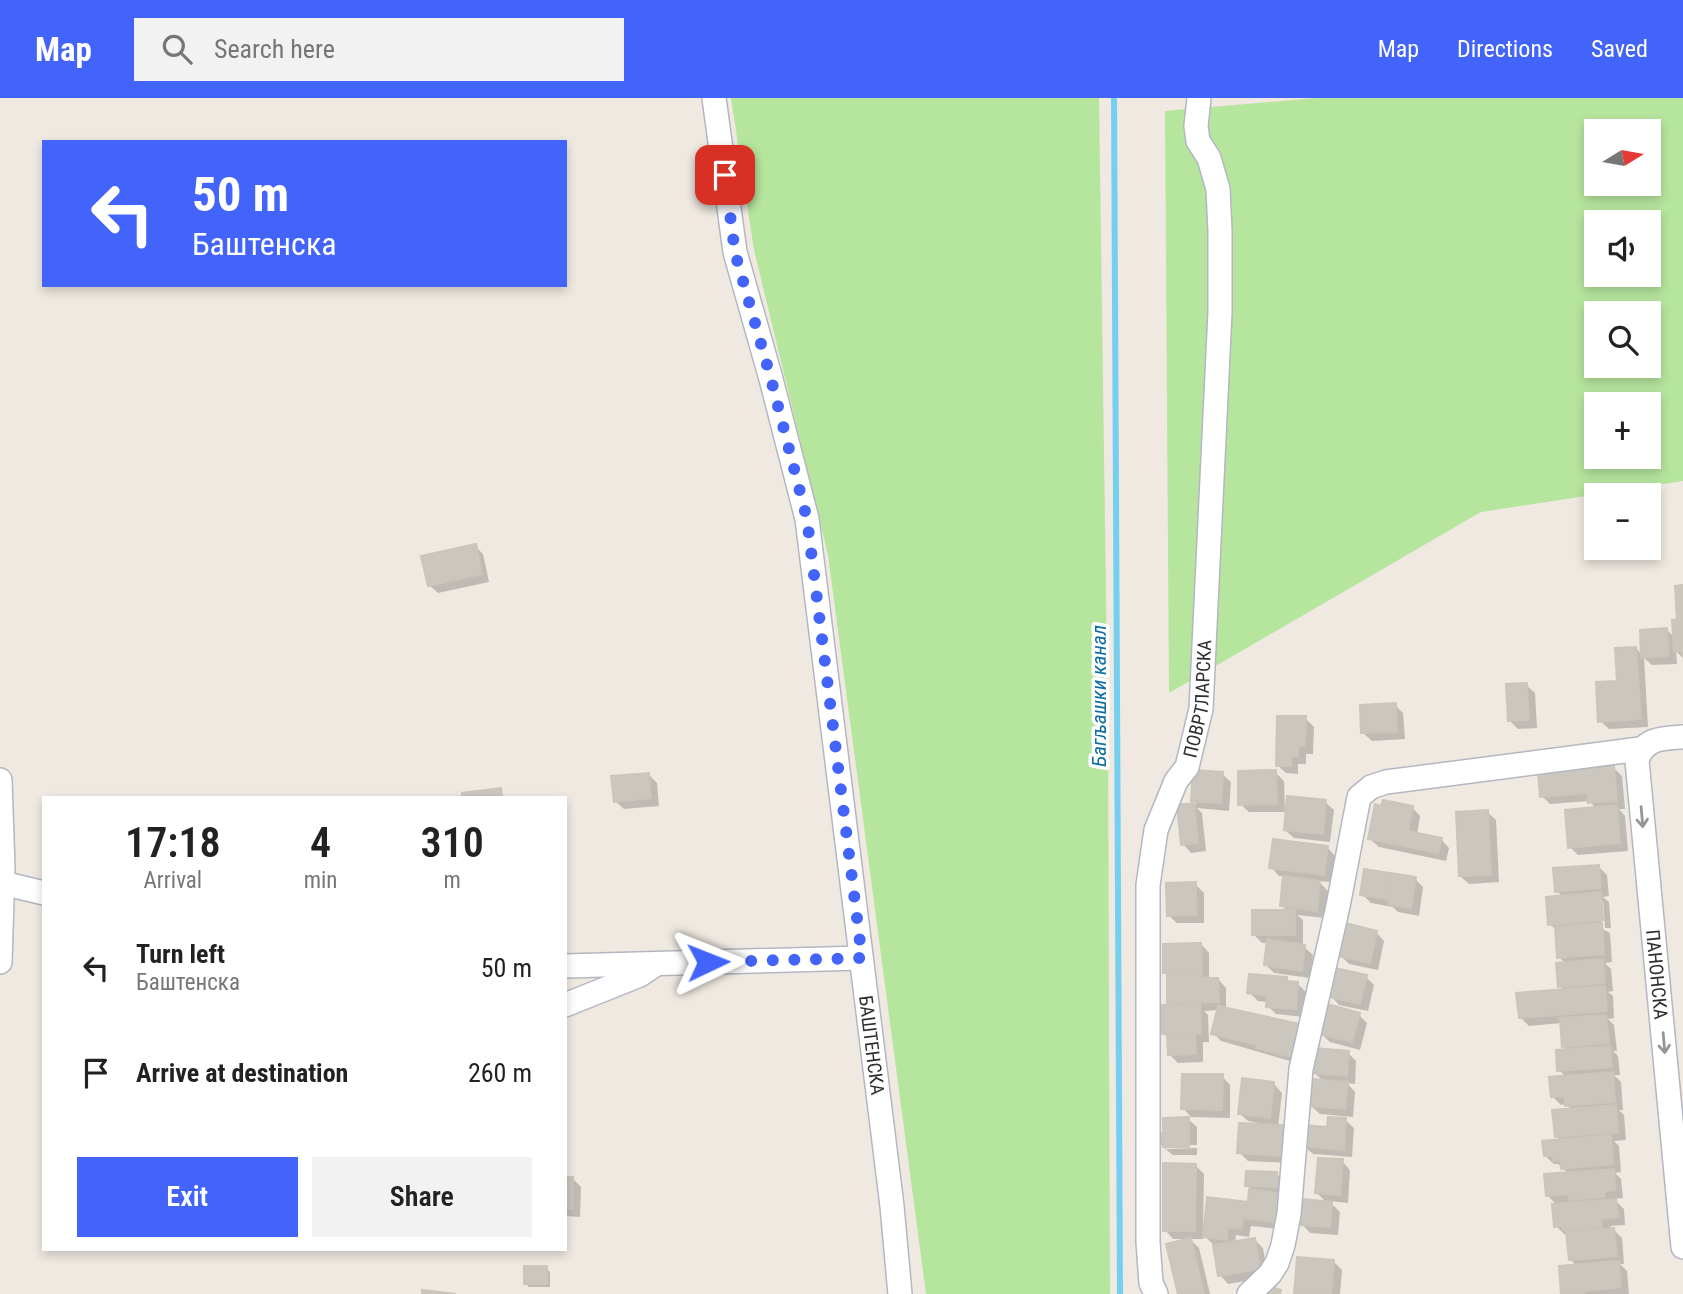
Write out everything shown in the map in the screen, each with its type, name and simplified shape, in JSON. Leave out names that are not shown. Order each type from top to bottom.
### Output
[{"type":"street","name":"БАШТЕНСКА","points":[[714,98],[735,253],[807,519],[892,1206],[900,1294]]},
{"type":"street","name":"ПОВРТЛАРСКА","points":[[1156,1294],[1151,1283],[1148,1242],[1148,885],[1156,830],[1176,781],[1187,767],[1201,709],[1220,312],[1218,189],[1209,158],[1198,141],[1196,126],[1199,98]]},
{"type":"street","points":[[1249,1294],[1278,1263],[1283,1245],[1289,1214],[1301,1069],[1338,906],[1359,797],[1371,787],[1386,782],[1640,749],[1654,740],[1683,737]]},
{"type":"street","name":"ПАНОНСКА","points":[[1640,749],[1637,766],[1683,1247]]},
{"type":"street","points":[[0,780],[0,962]]},
{"type":"street","points":[[2,883],[42,893]]},
{"type":"street","points":[[567,966],[862,958]]},
{"type":"street","points":[[567,1004],[640,975],[657,964]]},
{"type":"green space","points":[[731,98],[1099,98],[1108,738],[1110,1294],[926,1294],[828,555],[754,250]]},
{"type":"green space","points":[[1317,98],[1683,98],[1683,481],[1661,484],[1584,483],[1584,496],[1481,512],[1169,693],[1165,111]]},
{"type":"building","points":[[476,544],[482,574],[428,586],[421,556]]},
{"type":"building","points":[[1683,585],[1683,651],[1674,652],[1672,620],[1677,619],[1675,586]]},
{"type":"building","points":[[1667,628],[1669,656],[1641,658],[1640,630]]},
{"type":"building","points":[[1636,647],[1641,719],[1598,722],[1596,682],[1617,681],[1615,648]]},
{"type":"building","points":[[1527,683],[1529,720],[1508,721],[1506,684]]},
{"type":"building","points":[[1396,703],[1397,732],[1361,733],[1360,705]]},
{"type":"building","points":[[1277,716],[1306,716],[1305,746],[1298,746],[1298,756],[1291,756],[1291,766],[1276,766]]},
{"type":"building","points":[[1614,766],[1617,801],[1588,803],[1588,793],[1540,797],[1538,772]]},
{"type":"building","points":[[1193,770],[1223,772],[1221,803],[1191,801]]},
{"type":"building","points":[[1276,770],[1277,804],[1238,805],[1238,771]]},
{"type":"building","points":[[649,773],[651,798],[614,802],[611,776]]},
{"type":"building","points":[[501,788],[502,796],[462,796],[462,793]]},
{"type":"building","points":[[1287,796],[1326,800],[1323,834],[1284,830]]},
{"type":"building","points":[[1383,800],[1413,806],[1408,831],[1442,838],[1438,853],[1368,839],[1375,804],[1381,806]]},
{"type":"building","points":[[1194,803],[1198,843],[1181,845],[1177,805]]},
{"type":"building","points":[[1617,805],[1620,843],[1568,848],[1565,810]]},
{"type":"building","points":[[1488,810],[1491,875],[1459,876],[1456,812]]},
{"type":"building","points":[[1273,839],[1328,846],[1324,875],[1269,868]]},
{"type":"building","points":[[1599,865],[1601,888],[1555,892],[1553,868]]},
{"type":"building","points":[[1364,869],[1390,873],[1386,899],[1360,895]]},
{"type":"building","points":[[1390,873],[1416,877],[1411,908],[1388,904],[1389,900],[1386,899]]},
{"type":"building","points":[[1283,876],[1320,881],[1317,911],[1280,906]]},
{"type":"building","points":[[1196,882],[1196,915],[1167,916],[1166,883]]},
{"type":"building","points":[[1601,892],[1603,920],[1548,925],[1546,897]]},
{"type":"building","points":[[1252,910],[1295,910],[1295,935],[1252,935]]},
{"type":"building","points":[[1345,923],[1377,931],[1370,963],[1338,956]]},
{"type":"building","points":[[1602,923],[1604,954],[1557,958],[1555,927]]},
{"type":"building","points":[[1267,939],[1305,945],[1302,971],[1264,965]]},
{"type":"building","points":[[1201,943],[1202,972],[1163,973],[1163,944]]},
{"type":"building","points":[[1603,959],[1605,983],[1558,987],[1556,963]]},
{"type":"building","points":[[1335,968],[1367,975],[1360,1004],[1329,997]]},
{"type":"building","points":[[1201,973],[1201,978],[1218,978],[1219,1002],[1167,1003],[1167,974]]},
{"type":"building","points":[[1249,974],[1287,977],[1287,981],[1298,982],[1296,1009],[1266,1007],[1267,995],[1247,993]]},
{"type":"building","points":[[1605,986],[1607,1011],[1519,1018],[1516,993]]},
{"type":"building","points":[[1200,1004],[1201,1034],[1162,1034],[1161,1005]]},
{"type":"building","points":[[1327,1004],[1360,1013],[1352,1042],[1319,1034]]},
{"type":"building","points":[[1218,1006],[1300,1024],[1292,1057],[1211,1034]]},
{"type":"building","points":[[1606,1015],[1609,1043],[1562,1047],[1560,1018]]},
{"type":"building","points":[[1167,1034],[1195,1034],[1196,1054],[1168,1055]]},
{"type":"building","points":[[1610,1046],[1612,1067],[1557,1071],[1556,1050]]},
{"type":"building","points":[[1314,1048],[1349,1051],[1347,1076],[1312,1073]]},
{"type":"building","points":[[1613,1072],[1615,1102],[1565,1106],[1564,1096],[1551,1097],[1549,1077]]},
{"type":"building","points":[[1182,1074],[1223,1074],[1222,1110],[1181,1109]]},
{"type":"building","points":[[1242,1078],[1274,1082],[1270,1118],[1238,1114]]},
{"type":"building","points":[[1312,1079],[1348,1082],[1345,1109],[1310,1106]]},
{"type":"building","points":[[1616,1105],[1618,1132],[1555,1137],[1552,1110]]},
{"type":"building","points":[[1189,1117],[1189,1147],[1163,1147],[1163,1144],[1158,1144],[1158,1133],[1163,1133],[1163,1118]]},
{"type":"building","points":[[1328,1117],[1346,1118],[1344,1150],[1302,1146],[1304,1125],[1327,1127]]},
{"type":"building","points":[[1239,1123],[1283,1125],[1281,1156],[1237,1153]]},
{"type":"building","points":[[1611,1135],[1613,1164],[1561,1169],[1560,1160],[1553,1161],[1553,1156],[1544,1156],[1542,1141]]},
{"type":"building","points":[[1318,1158],[1343,1159],[1340,1195],[1315,1193]]},
{"type":"building","points":[[1163,1163],[1196,1164],[1195,1231],[1163,1231]]},
{"type":"building","points":[[1614,1169],[1615,1190],[1605,1191],[1605,1197],[1569,1200],[1568,1194],[1546,1196],[1544,1174]]},
{"type":"building","points":[[1246,1171],[1277,1172],[1277,1187],[1245,1186]]},
{"type":"building","points":[[567,1177],[573,1177],[573,1209],[567,1209]]},
{"type":"building","points":[[1249,1189],[1284,1194],[1280,1223],[1243,1218],[1241,1229],[1228,1228],[1227,1240],[1203,1237],[1207,1197],[1248,1202]]},
{"type":"building","points":[[1302,1199],[1332,1202],[1330,1227],[1300,1225]]},
{"type":"building","points":[[1616,1199],[1618,1217],[1601,1219],[1602,1227],[1563,1230],[1563,1226],[1554,1227],[1552,1204]]},
{"type":"building","points":[[1614,1228],[1617,1256],[1569,1260],[1566,1232]]},
{"type":"building","points":[[1191,1238],[1204,1294],[1178,1294],[1166,1244]]},
{"type":"building","points":[[1255,1238],[1260,1269],[1218,1276],[1213,1245]]},
{"type":"building","points":[[1297,1257],[1334,1260],[1331,1294],[1294,1294]]},
{"type":"building","points":[[1619,1261],[1621,1287],[1585,1291],[1585,1294],[1561,1294],[1559,1266]]},
{"type":"building","points":[[524,1266],[547,1266],[547,1284],[524,1284]]},
{"type":"building","points":[[1265,1285],[1281,1290],[1280,1294],[1262,1294]]},
{"type":"building","points":[[422,1290],[456,1294],[422,1294]]},
{"type":"waterway","name":"Багљашки канал","points":[[1114,98],[1120,1294]]},
{"type":"route","points":[[708,962],[862,958],[807,519],[735,253],[725,175]]}]
